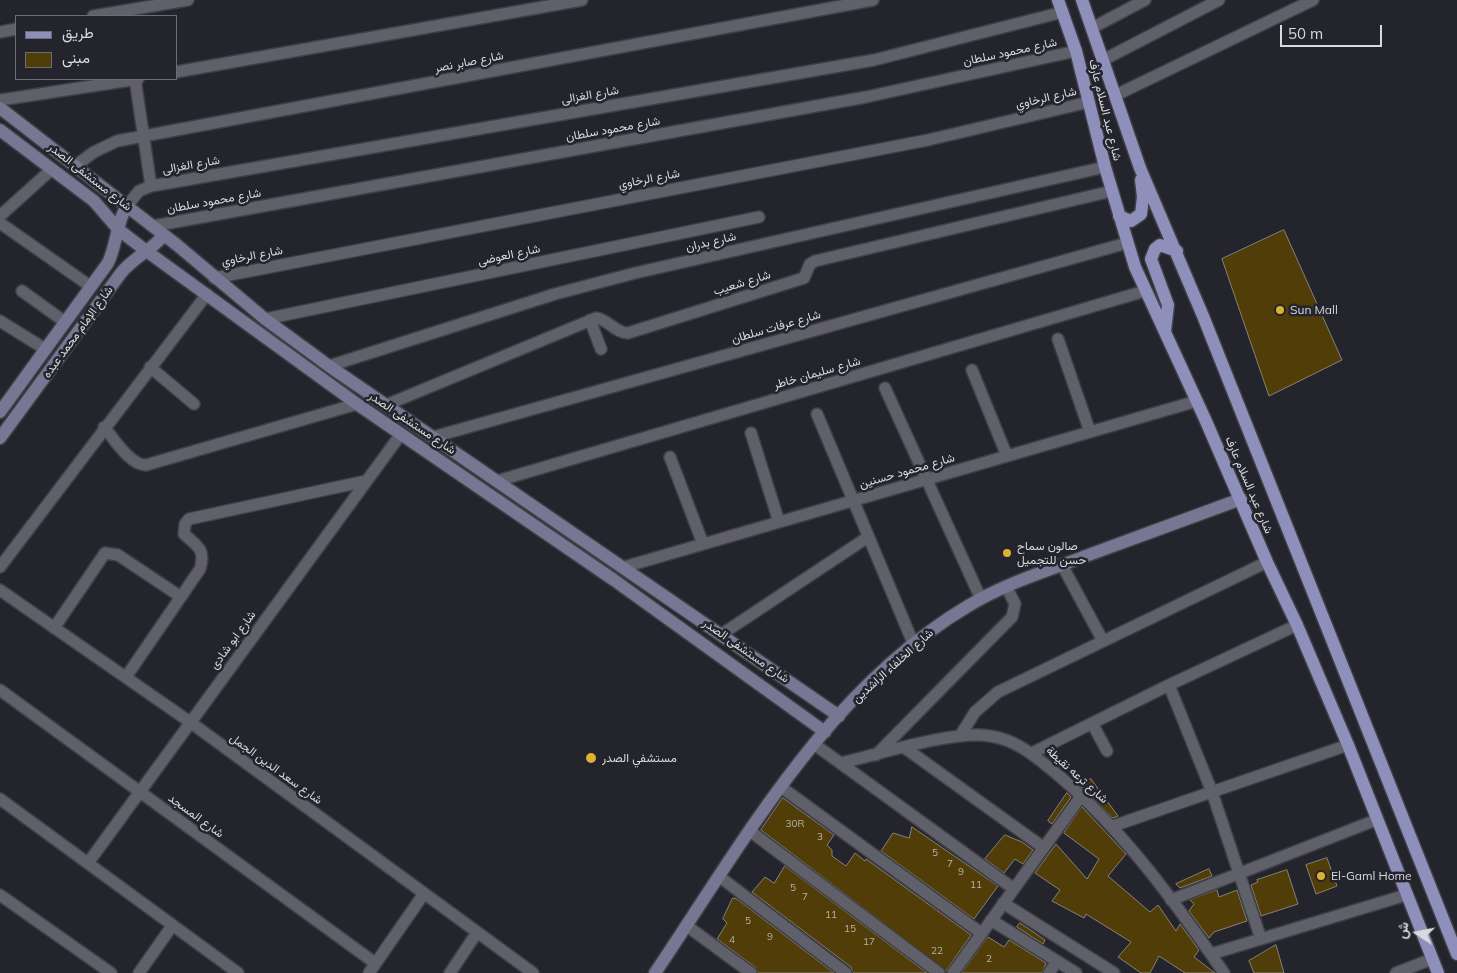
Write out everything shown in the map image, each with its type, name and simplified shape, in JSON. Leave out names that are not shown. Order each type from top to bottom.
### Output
[{"type":"main road","name":"شارع عبد السلام عارف","points":[[1058,0],[1076,51],[1104,168],[1127,243],[1146,291],[1198,401],[1267,562],[1297,625],[1348,745],[1438,973]]},
{"type":"main road","name":"شارع عبد السلام عارف","points":[[1082,0],[1140,168],[1177,251],[1457,954]]},
{"type":"main road","name":"شارع مستشفى الصدر","points":[[0,108],[178,245],[265,320],[329,366],[839,716]]},
{"type":"main road","name":"شارع مستشفى الصدر","points":[[0,130],[102,208],[120,230],[145,250],[357,404],[614,580],[825,732]]},
{"type":"main road","points":[[1119,216],[1131,220],[1141,214],[1143,197],[1140,168]]},
{"type":"main road","points":[[102,208],[111,194]]},
{"type":"main road","name":"شارع الإمام محمد عبده","points":[[0,412],[108,262],[120,230],[122,214],[127,206]]},
{"type":"main road","name":"شارع الإمام محمد عبده","points":[[0,438],[121,272],[145,250],[157,244],[164,235]]},
{"type":"main road","points":[[161,261],[178,245]]},
{"type":"main road","points":[[1165,331],[1168,305],[1152,265],[1152,253],[1160,245],[1177,251]]},
{"type":"main road","points":[[108,262],[121,272]]},
{"type":"main road","name":"شارع الخلفاء الراشدين","points":[[655,973],[750,831],[814,744],[873,681],[914,644],[981,599],[1006,586],[1241,499]]},
{"type":"street","points":[[108,15],[124,14],[188,0]]},
{"type":"street","points":[[178,72],[582,0]]},
{"type":"street","name":"شارع صابر نصر","points":[[75,166],[94,152],[117,141],[874,0]]},
{"type":"street","points":[[1092,28],[1145,0]]},
{"type":"street","points":[[1103,60],[1219,0]]},
{"type":"street","points":[[1116,95],[1313,0]]},
{"type":"street","name":"شارع الغزالى","points":[[127,206],[139,191],[150,186],[874,60],[1063,12]]},
{"type":"street","points":[[0,32],[15,29]]},
{"type":"street","name":"شارع محمود سلطان","points":[[153,226],[866,97],[1076,51]]},
{"type":"street","points":[[0,100],[130,80]]},
{"type":"street","points":[[136,80],[145,136],[150,186]]},
{"type":"street","name":"شارع الرخاوي","points":[[214,278],[928,140],[1089,102]]},
{"type":"street","name":"شارع بدران","points":[[329,366],[555,294],[626,275],[1104,168]]},
{"type":"street","points":[[0,216],[52,169]]},
{"type":"street","name":"شارع شعيب","points":[[590,320],[600,318],[621,332],[628,333],[804,278],[810,264],[815,261],[1112,190]]},
{"type":"street","name":"شارع العوضى","points":[[265,320],[759,217]]},
{"type":"street","points":[[0,223],[90,286]]},
{"type":"street","name":"شارع عرفات سلطان","points":[[433,437],[1127,243]]},
{"type":"street","points":[[22,291],[65,322]]},
{"type":"street","name":"شارع سليمان خاطر","points":[[497,481],[1146,291]]},
{"type":"street","points":[[0,567],[104,427],[207,294]]},
{"type":"street","points":[[386,405],[590,320],[601,349]]},
{"type":"street","points":[[0,321],[45,349]]},
{"type":"street","points":[[1058,339],[1090,432]]},
{"type":"street","points":[[150,367],[194,404]]},
{"type":"street","points":[[972,370],[1007,456]]},
{"type":"street","points":[[884,388],[981,599]]},
{"type":"street","name":"شارع محمود حسنين","points":[[624,567],[1198,401]]},
{"type":"street","points":[[104,427],[132,460],[141,465],[146,465],[357,404]]},
{"type":"street","points":[[817,414],[914,644]]},
{"type":"street","points":[[751,433],[779,522]]},
{"type":"street","name":"شارع ابو شادى","points":[[88,863],[401,434]]},
{"type":"street","points":[[670,457],[702,544]]},
{"type":"street","points":[[126,677],[200,569],[203,556],[201,550],[184,534],[185,524],[189,519],[366,481]]},
{"type":"street","points":[[722,634],[868,537]]},
{"type":"street","points":[[54,628],[105,553],[118,555],[181,597]]},
{"type":"street","points":[[960,736],[975,712],[998,692],[1267,562]]},
{"type":"street","points":[[1062,565],[1103,641]]},
{"type":"street","points":[[876,755],[1012,617],[1015,604],[1006,586]]},
{"type":"street","name":"شارع سعد الدين الجمل","points":[[0,590],[190,722],[476,934],[533,973]]},
{"type":"street","points":[[1032,753],[1169,685],[1297,625]]},
{"type":"street","points":[[1169,685],[1212,792],[1261,939]]},
{"type":"street","name":"شارع المسجد","points":[[0,690],[140,792],[372,968]]},
{"type":"street","points":[[1092,723],[1107,751]]},
{"type":"street","name":"شارع ترعه نقيطة","points":[[841,763],[976,734],[1005,739],[1032,753],[1082,795],[1113,826],[1172,900],[1224,973]]},
{"type":"street","points":[[814,744],[1014,889]]},
{"type":"street","points":[[1113,826],[1348,745]]},
{"type":"street","points":[[905,748],[1044,848]]},
{"type":"street","points":[[781,787],[982,933]]},
{"type":"street","points":[[953,973],[1082,795]]},
{"type":"street","points":[[0,799],[238,973]]},
{"type":"street","points":[[1172,900],[1239,872],[1376,820]]},
{"type":"street","points":[[750,831],[939,973]]},
{"type":"street","points":[[720,877],[846,973]]},
{"type":"street","points":[[372,968],[423,894]]},
{"type":"street","points":[[0,895],[111,973]]},
{"type":"street","points":[[1211,954],[1406,895]]},
{"type":"street","points":[[1003,903],[1114,973]]},
{"type":"street","points":[[991,920],[1076,973]]},
{"type":"street","points":[[139,973],[172,926]]},
{"type":"street","points":[[687,926],[751,973]]},
{"type":"street","points":[[450,973],[476,934]]},
{"type":"street","points":[[1396,973],[1432,959]]},
{"type":"street","points":[[1049,973],[1058,961]]},
{"type":"building","name":"Sun Mall","points":[[1284,230],[1342,360],[1269,396],[1222,259]]},
{"type":"building","points":[[1079,777],[1091,779],[1118,816],[1113,818],[1076,781]]},
{"type":"building","points":[[1067,793],[1071,797],[1052,824],[1048,821]]},
{"type":"building","points":[[783,798],[834,835],[827,845],[832,850],[832,856],[846,866],[855,853],[865,861],[866,859],[971,935],[946,971],[761,830]]},
{"type":"building","points":[[1082,807],[1126,854],[1108,876],[1150,912],[1158,905],[1176,931],[1180,924],[1199,950],[1194,957],[1215,973],[1185,973],[1159,956],[1150,973],[1141,973],[1118,957],[1131,942],[1086,914],[1084,918],[1052,901],[1060,890],[1035,873],[1056,844],[1087,879],[1099,859],[1064,833]]},
{"type":"building","points":[[912,827],[998,886],[974,919],[881,851],[893,833],[909,838]]},
{"type":"building","points":[[1005,835],[1022,842],[1033,850],[1023,864],[1015,859],[1004,873],[985,859]]},
{"type":"building","name":"El-Gaml Home","points":[[1327,858],[1337,886],[1316,894],[1306,865]]},
{"type":"building","points":[[785,866],[927,973],[853,973],[851,967],[752,892],[765,877],[774,883]]},
{"type":"building","points":[[1209,869],[1212,876],[1180,888],[1176,884]]},
{"type":"building","points":[[1287,870],[1298,904],[1261,916],[1251,885],[1258,882],[1257,880]]},
{"type":"building","points":[[1217,890],[1219,897],[1237,890],[1247,921],[1214,932],[1209,938],[1189,911],[1194,904],[1190,900]]},
{"type":"building","points":[[733,898],[737,899],[834,973],[758,973],[755,967],[717,939],[727,923],[723,919]]},
{"type":"building","points":[[1020,923],[1045,940],[1043,944],[1017,927]]},
{"type":"building","points":[[988,937],[1004,947],[1009,940],[1046,963],[1042,973],[962,973]]},
{"type":"building","points":[[1276,945],[1284,973],[1254,973],[1249,961]]},
{"type":"place","name":"Sun Mall","points":[[1280,310]]},
{"type":"place","name":"صالون سماح حسن للتجميل","points":[[1007,553]]},
{"type":"place","name":"مستشفي الصدر","points":[[591,758]]},
{"type":"place","name":"El-Gaml Home","points":[[1321,876]]}]
